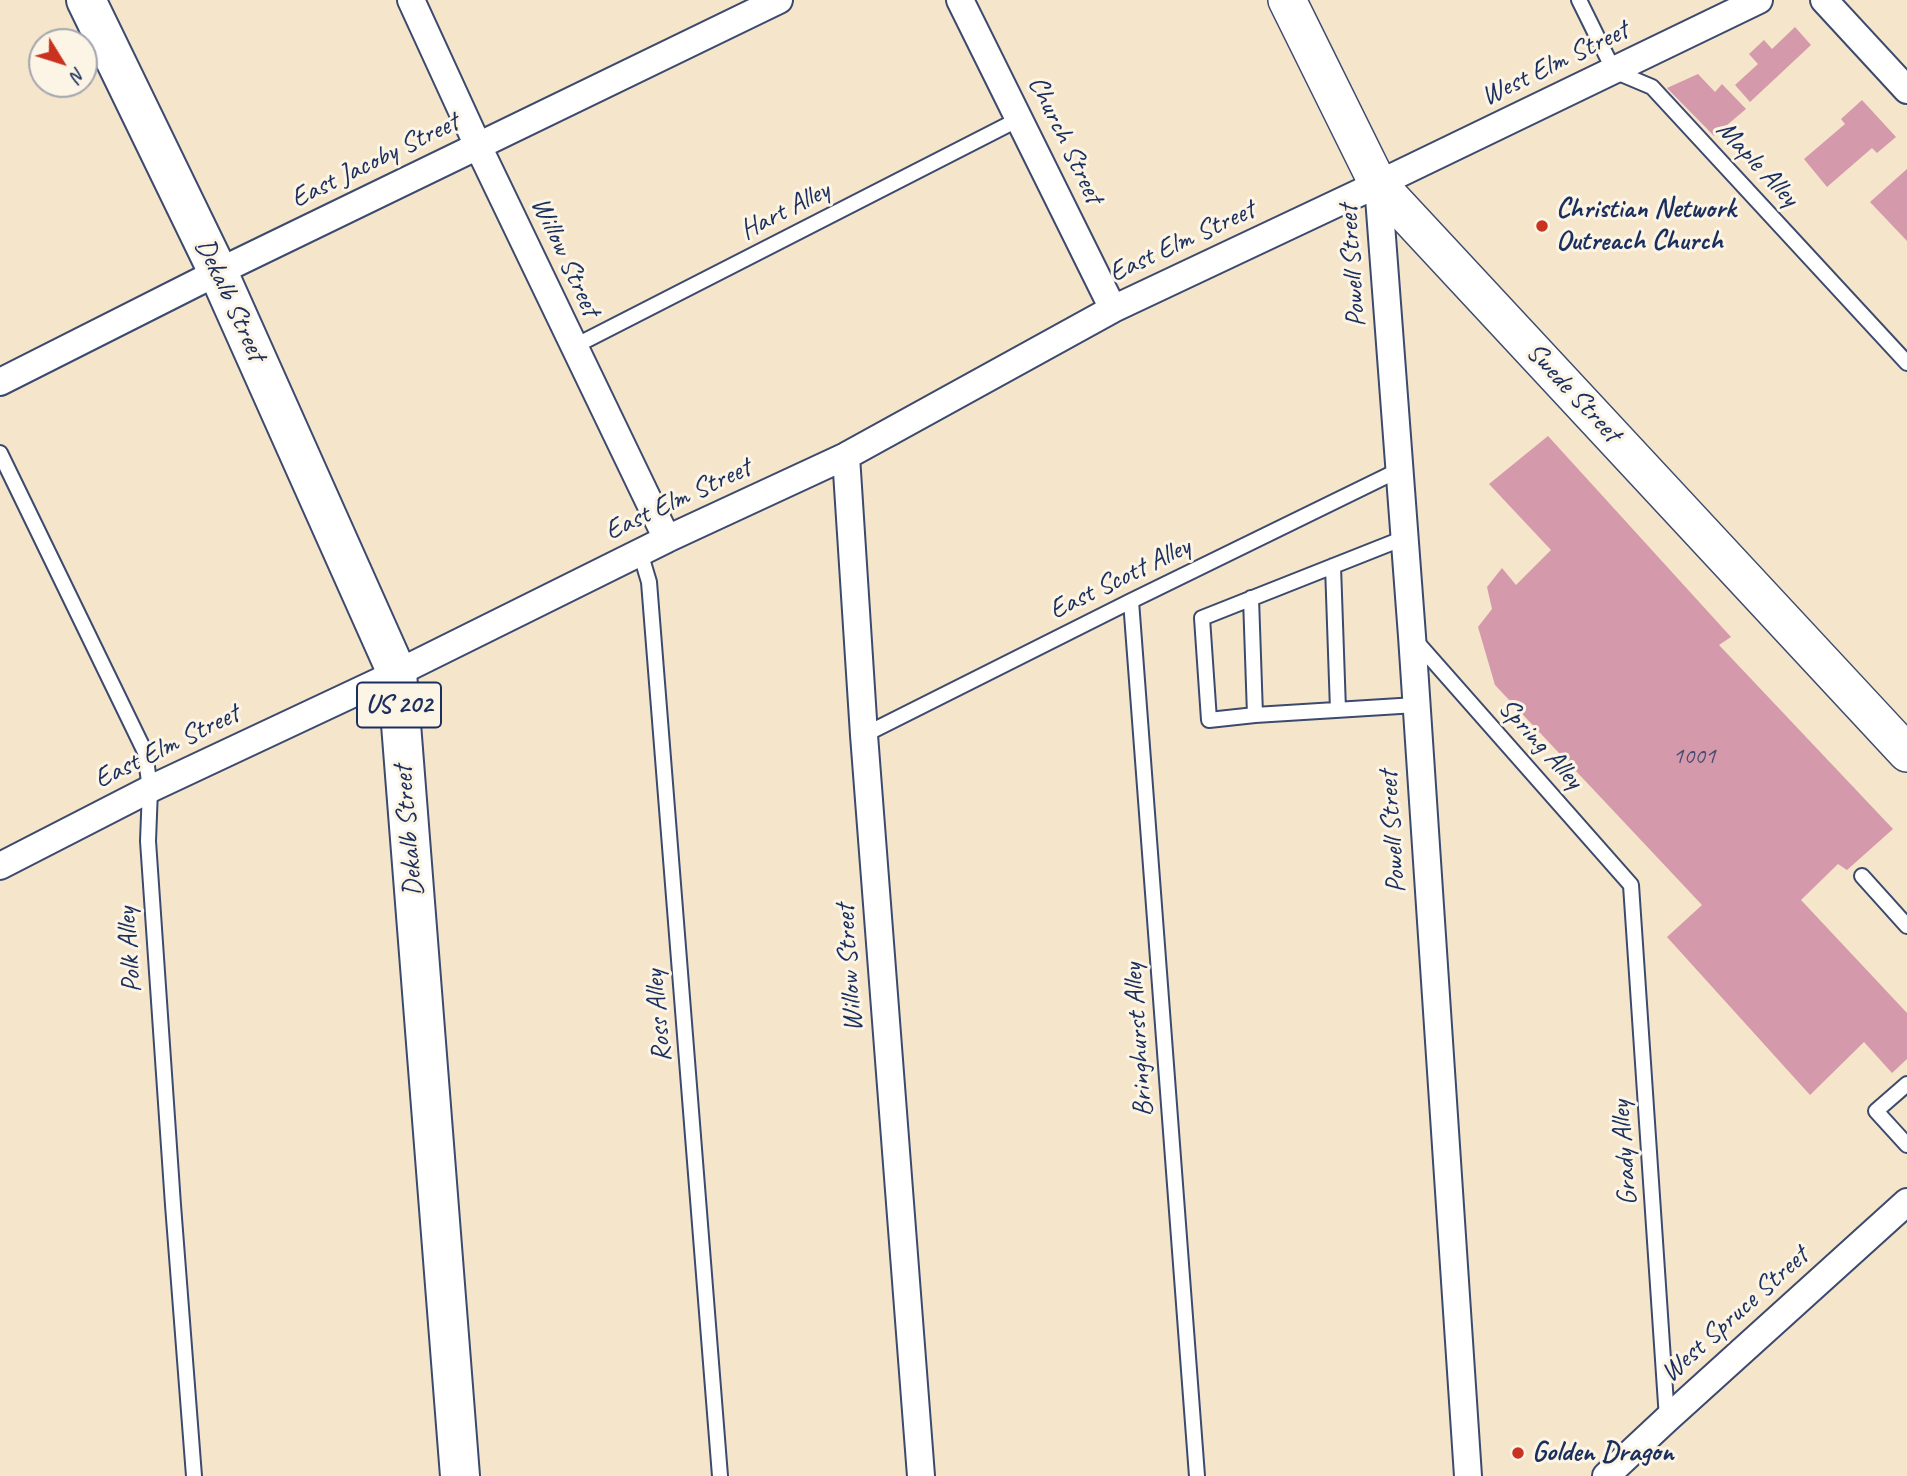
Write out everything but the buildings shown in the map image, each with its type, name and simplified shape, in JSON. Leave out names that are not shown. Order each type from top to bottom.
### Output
[{"type":"highway","name":"Dekalb Street","points":[[86,0],[218,272],[397,673],[460,1476]]},
{"type":"street","name":"Willow Street","points":[[411,0],[573,347],[667,539]]},
{"type":"street","name":"East Jacoby Street","points":[[0,382],[218,272],[779,0]]},
{"type":"street","name":"Church Street","points":[[960,0],[1114,309]]},
{"type":"street","name":"Swede Street","points":[[1287,0],[1378,184],[1907,752]]},
{"type":"street","name":"West Elm Street","points":[[1378,184],[1759,0]]},
{"type":"street","points":[[1824,0],[1907,90]]},
{"type":"street","name":"East Elm Street","points":[[0,866],[150,789],[397,673],[667,539],[846,456],[1114,309],[1378,184]]},
{"type":"street","name":"Powell Street","points":[[1378,184],[1412,636],[1468,1476]]},
{"type":"street","name":"Willow Street","points":[[846,456],[864,735],[921,1476]]},
{"type":"street","name":"West Spruce Street","points":[[1606,1476],[1907,1202]]},
{"type":"lane","points":[[1579,0],[1614,71]]},
{"type":"lane","name":"Maple Alley","points":[[1614,71],[1652,87],[1907,363]]},
{"type":"lane","name":"Hart Alley","points":[[573,347],[1019,119]]},
{"type":"lane","name":"Polk Alley","points":[[0,453],[145,752],[150,789],[148,841],[194,1476]]},
{"type":"lane","name":"East Scott Alley","points":[[864,735],[1399,470]]},
{"type":"lane","points":[[1404,538],[1202,618],[1209,720],[1416,705]]},
{"type":"lane","name":"Ross Alley","points":[[640,552],[649,582],[720,1476]]},
{"type":"lane","points":[[1333,566],[1338,710]]},
{"type":"lane","points":[[1251,598],[1255,715]]},
{"type":"lane","name":"Bringhurst Alley","points":[[1131,601],[1197,1476]]},
{"type":"lane","name":"Spring Alley","points":[[1412,636],[1632,885]]},
{"type":"lane","points":[[1862,876],[1907,926]]},
{"type":"lane","name":"Grady Alley","points":[[1632,885],[1667,1419]]},
{"type":"lane","points":[[1907,1084],[1876,1111],[1907,1145]]},
{"type":"place","name":"Christian Network Outreach Church","points":[[1542,226]]},
{"type":"place","name":"Golden Dragon","points":[[1518,1453]]}]
